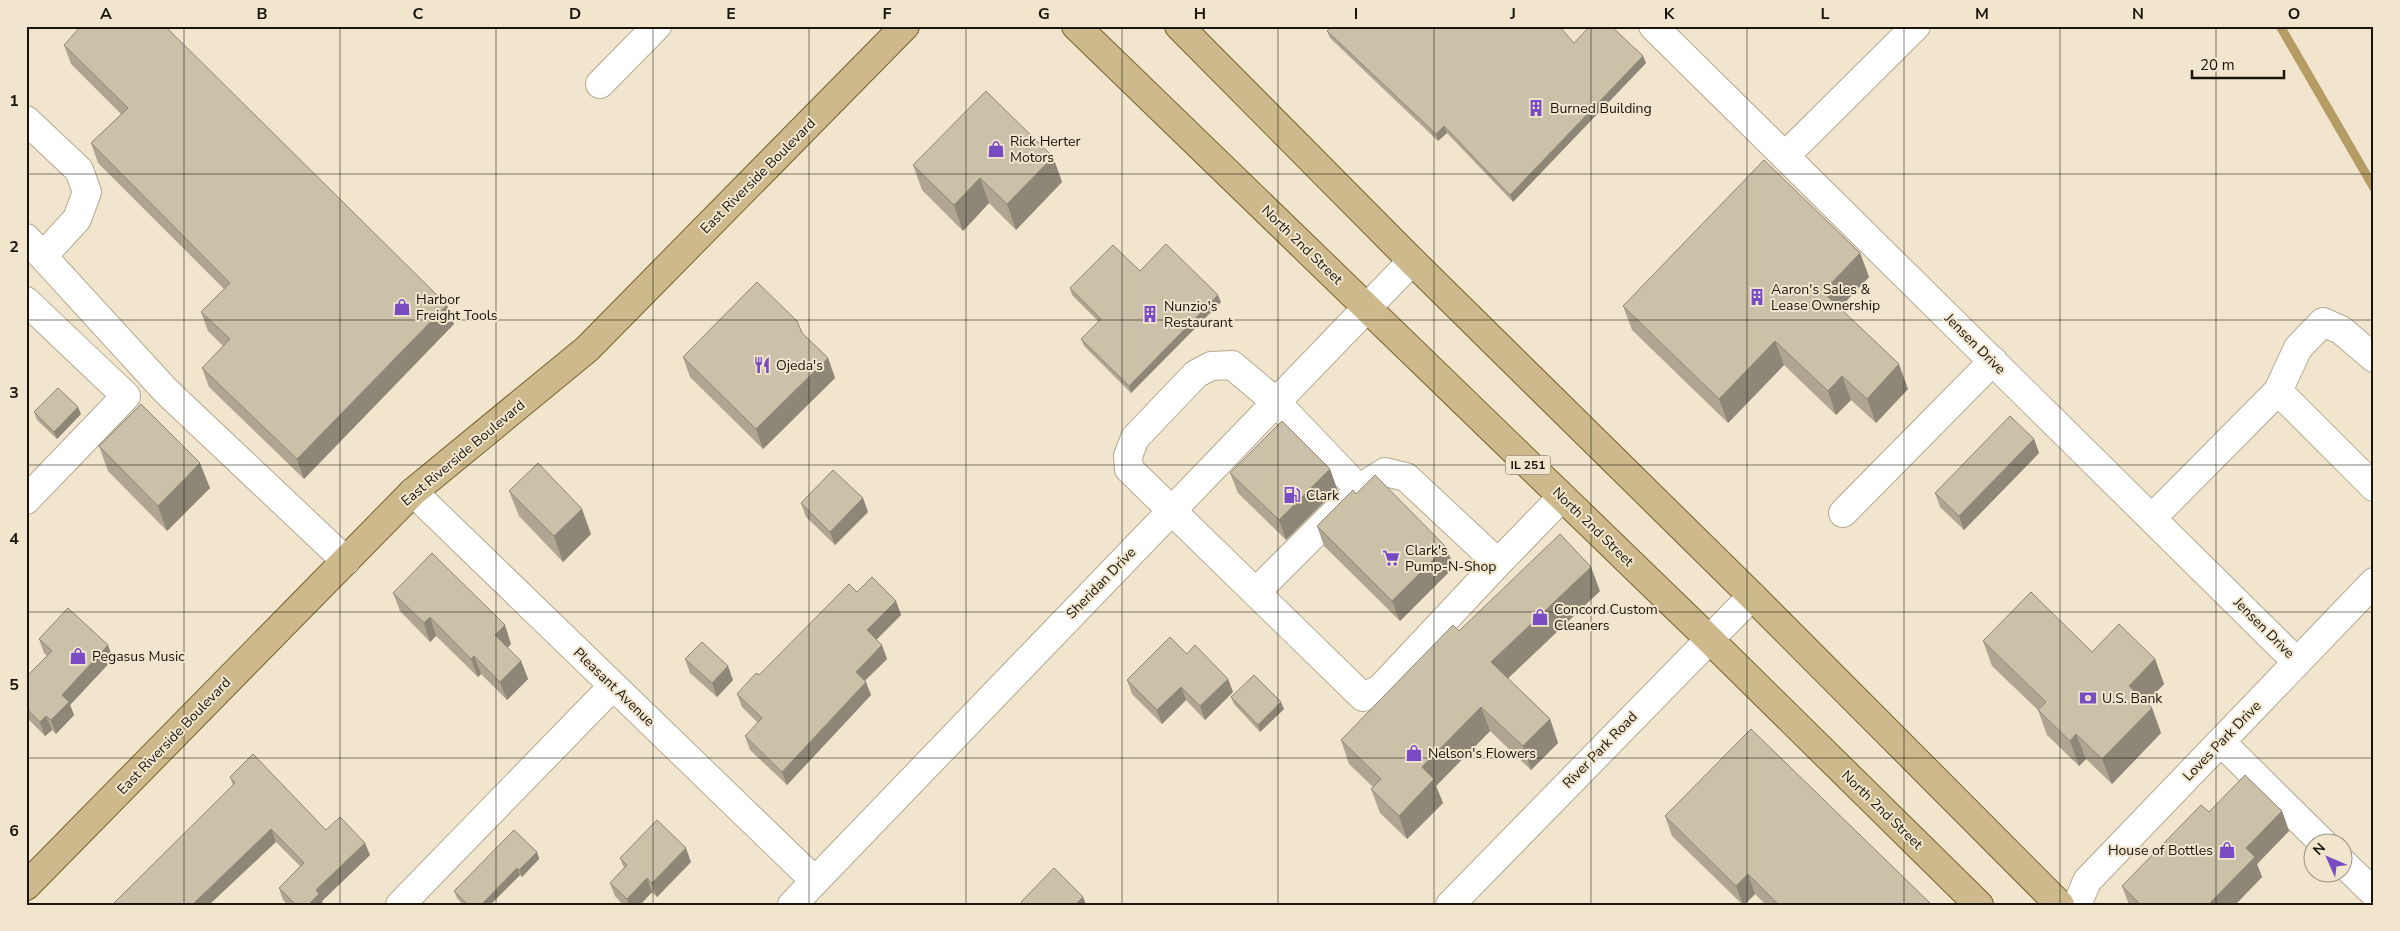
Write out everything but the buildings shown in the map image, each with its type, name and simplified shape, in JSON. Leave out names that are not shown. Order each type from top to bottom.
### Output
[{"type":"main road","name":"East Riverside Boulevard","points":[[26,886],[413,492],[587,349],[905,26]]},
{"type":"main road","name":"North 2nd Street","points":[[1076,26],[1562,497],[1978,905]]},
{"type":"main road","points":[[1179,26],[1412,261],[1752,596],[2060,905]]},
{"type":"street","points":[[600,84],[657,26]]},
{"type":"street","name":"Jensen Drive","points":[[1653,26],[2297,662]]},
{"type":"street","points":[[1785,156],[1916,26]]},
{"type":"street","points":[[26,120],[79,170],[87,192],[77,219],[35,247],[166,392],[346,561]]},
{"type":"street","name":"Sheridan Drive","points":[[792,905],[1412,261]]},
{"type":"street","points":[[26,300],[126,396],[26,500]]},
{"type":"street","points":[[2152,518],[2278,391],[2298,348],[2323,322],[2341,330],[2374,358]]},
{"type":"street","points":[[1842,513],[1993,361]]},
{"type":"street","points":[[1360,489],[1276,402],[1232,365],[1211,366],[1196,374],[1135,438],[1128,456],[1129,469],[1363,697],[1380,689],[1562,497]]},
{"type":"street","points":[[2278,391],[2374,487]]},
{"type":"street","points":[[1256,592],[1360,489],[1385,472],[1406,477],[1498,563]]},
{"type":"street","name":"Pleasant Avenue","points":[[413,492],[815,880]]},
{"type":"street","name":"Loves Park Drive","points":[[2077,905],[2087,881],[2374,582]]},
{"type":"street","name":"River Park Road","points":[[1450,905],[1752,596]]},
{"type":"street","points":[[400,905],[613,686]]},
{"type":"street","points":[[2221,742],[2314,834]]},
{"type":"street","points":[[2352,872],[2374,893]]},
{"type":"waterway","points":[[2280,26],[2374,188]]},
{"type":"place","name":"Burned Building","points":[[1536,108]]},
{"type":"place","name":"Rick Herter Motors","points":[[996,149]]},
{"type":"place","name":"Aaron's Sales & Lease Ownership","points":[[1757,297]]},
{"type":"place","name":"Harbor Freight Tools","points":[[402,307]]},
{"type":"place","name":"Nunzio's Restaurant","points":[[1150,314]]},
{"type":"place","name":"Ojeda's","points":[[762,365]]},
{"type":"place","name":"Clark","points":[[1292,495]]},
{"type":"place","name":"Clark's Pump-N-Shop","points":[[1391,558]]},
{"type":"place","name":"Concord Custom Cleaners","points":[[1540,617]]},
{"type":"place","name":"Pegasus Music","points":[[78,656]]},
{"type":"place","name":"U.S. Bank","points":[[2088,698]]},
{"type":"place","name":"Nelson's Flowers","points":[[1414,753]]},
{"type":"place","name":"House of Bottles","points":[[2227,850]]}]
